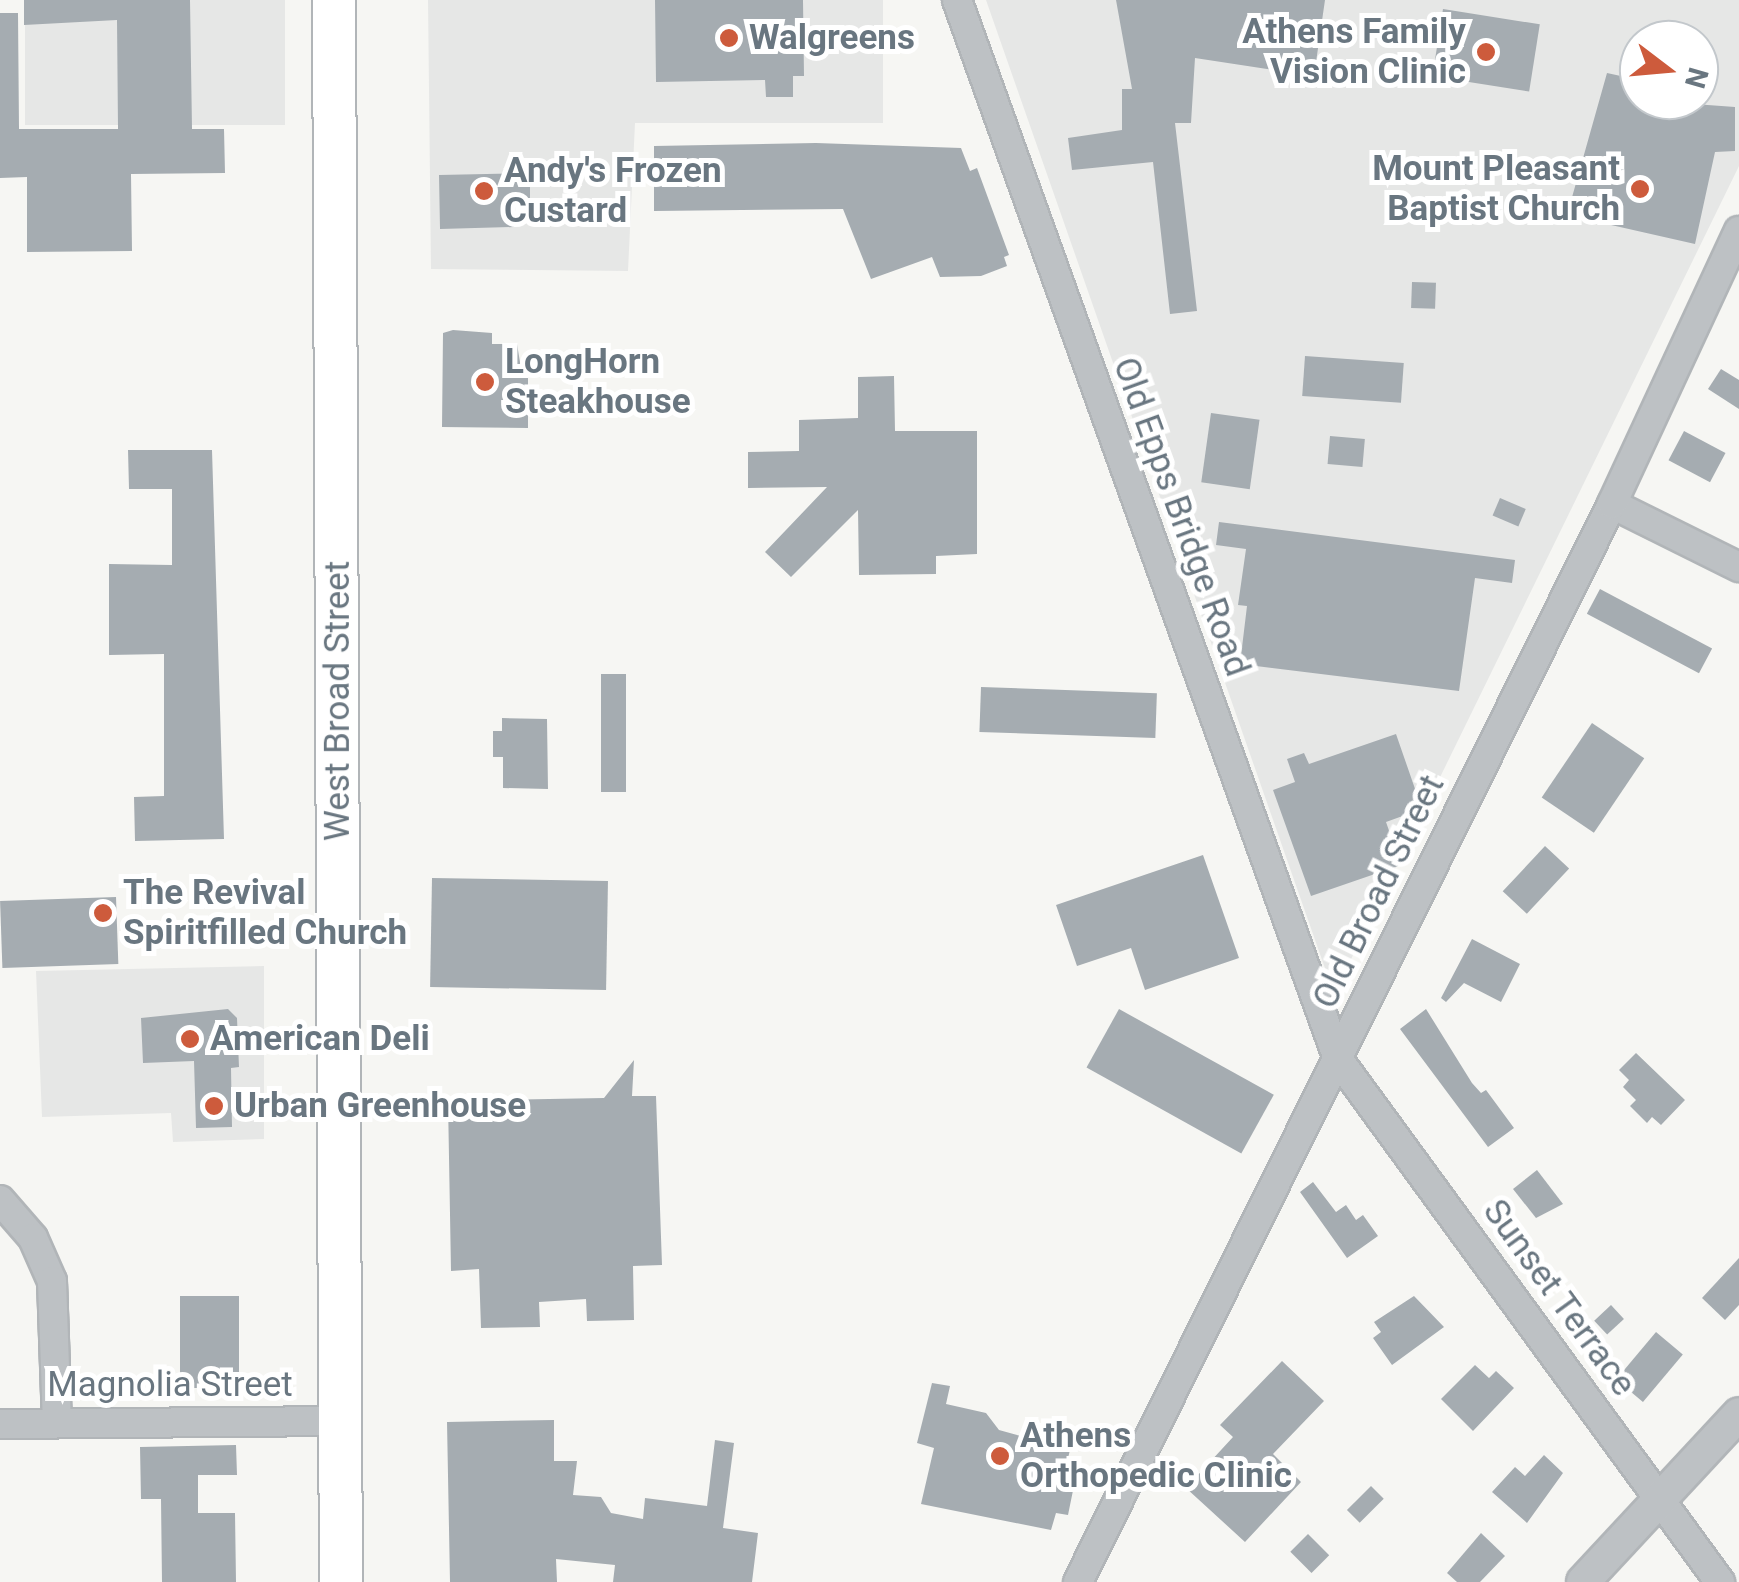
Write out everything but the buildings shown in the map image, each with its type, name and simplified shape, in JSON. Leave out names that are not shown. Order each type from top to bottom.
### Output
[{"type":"main road","name":"West Broad Street","points":[[334,0],[342,1582]]},
{"type":"street","name":"Old Epps Bridge Road","points":[[957,0],[1338,1059]]},
{"type":"street","name":"Old Broad Street","points":[[1078,1582],[1612,504],[1739,231]]},
{"type":"street","points":[[1612,504],[1739,567]]},
{"type":"street","name":"Sunset Terrace","points":[[1338,1059],[1720,1582]]},
{"type":"street","points":[[0,1200],[32,1238],[52,1281],[57,1423]]},
{"type":"street","points":[[1584,1582],[1739,1414]]},
{"type":"street","name":"Magnolia Street","points":[[0,1424],[341,1422]]},
{"type":"shaded area","points":[[25,0],[285,0],[285,125],[25,125]]},
{"type":"shaded area","points":[[428,0],[883,0],[883,123],[635,123],[628,271],[431,269]]},
{"type":"shaded area","points":[[986,0],[1739,0],[1739,166],[1334,994]]},
{"type":"shaded area","points":[[264,966],[264,1139],[173,1142],[171,1113],[42,1117],[36,971]]},
{"type":"place","name":"Walgreens","points":[[729,38]]},
{"type":"place","name":"Athens Family Vision Clinic","points":[[1486,52]]},
{"type":"place","name":"Mount Pleasant Baptist Church","points":[[1640,189]]},
{"type":"place","name":"Andy's Frozen Custard","points":[[484,191]]},
{"type":"place","name":"LongHorn Steakhouse","points":[[485,382]]},
{"type":"place","name":"The Revival Spiritfilled Church","points":[[103,913]]},
{"type":"place","name":"American Deli","points":[[190,1039]]},
{"type":"place","name":"Urban Greenhouse","points":[[214,1106]]},
{"type":"place","name":"Athens Orthopedic Clinic","points":[[1000,1456]]}]
